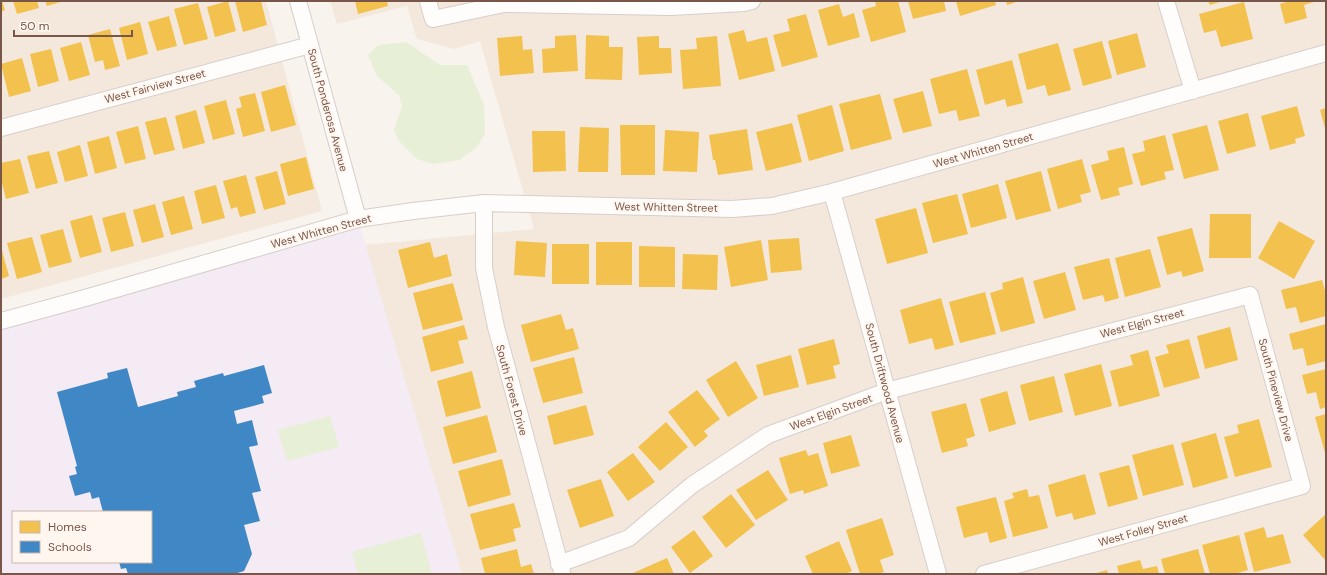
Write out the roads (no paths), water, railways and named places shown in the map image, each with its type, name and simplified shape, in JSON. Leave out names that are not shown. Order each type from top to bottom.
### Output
[{"type":"street","name":"South Ponderosa Avenue","points":[[298,1],[358,219]]},
{"type":"street","points":[[428,1],[433,19],[504,4],[671,6],[744,3],[752,1]]},
{"type":"street","points":[[1166,1],[1193,91]]},
{"type":"street","name":"West Fairview Street","points":[[1,128],[310,45]]},
{"type":"street","name":"West Whitten Street","points":[[1,321],[358,219],[484,203],[732,209],[772,206],[832,192],[1326,53]]},
{"type":"street","name":"South Driftwood Avenue","points":[[832,192],[938,574]]},
{"type":"street","name":"South Forest Drive","points":[[484,203],[484,268],[496,327],[560,569]]},
{"type":"street","name":"West Elgin Street","points":[[560,569],[629,538],[692,485],[768,435],[887,391],[1250,295]]},
{"type":"street","name":"South Pineview Drive","points":[[1250,295],[1302,486]]},
{"type":"street","name":"West Folley Street","points":[[984,574],[1302,486]]}]
